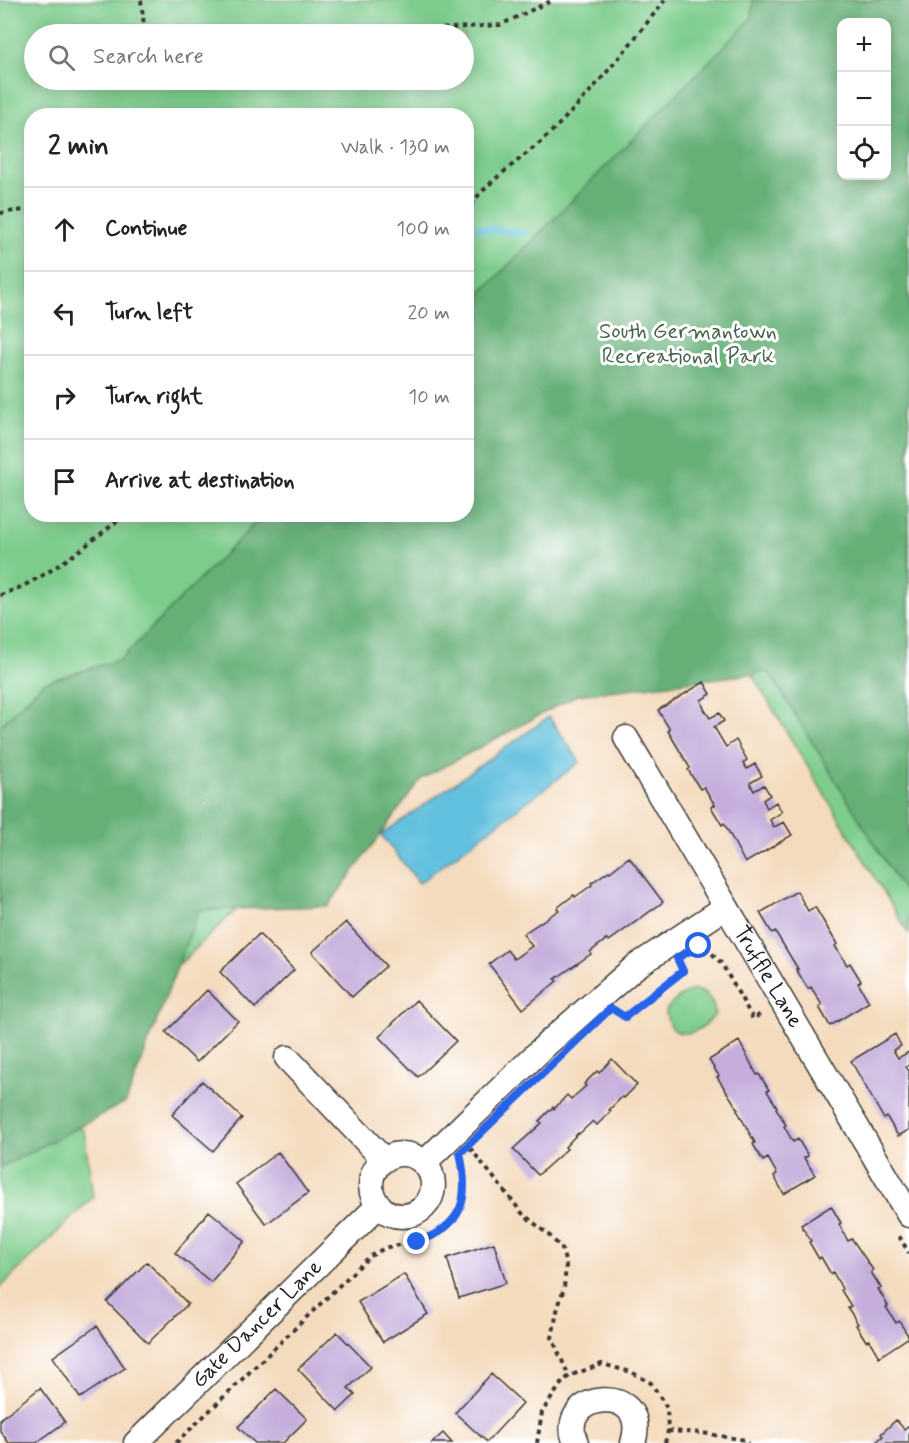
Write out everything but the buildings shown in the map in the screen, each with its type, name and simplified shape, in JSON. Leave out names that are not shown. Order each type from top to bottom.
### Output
[{"type":"street","name":"Truffle Lane","points":[[626,738],[726,907],[903,1224]]},
{"type":"street","points":[[424,1163],[548,1043],[635,967],[726,907]]},
{"type":"street","points":[[287,1058],[384,1160]]},
{"type":"street","points":[[409,1154],[424,1163],[433,1181],[433,1192],[428,1203],[421,1210],[411,1215],[399,1216],[389,1213],[379,1205],[373,1194],[371,1181],[376,1169],[384,1160],[396,1155],[409,1154]]},
{"type":"street","name":"Gate Dancer Lane","points":[[135,1443],[379,1205]]},
{"type":"street","points":[[576,1443],[573,1427],[577,1415],[585,1406],[596,1400],[608,1399],[620,1403],[629,1411],[635,1422],[636,1434],[633,1443]]},
{"type":"path","points":[[141,0],[144,24]]},
{"type":"path","points":[[474,27],[500,25],[553,0]]},
{"type":"path","points":[[474,203],[495,181],[581,103],[665,0]]},
{"type":"path","points":[[0,213],[24,210]]},
{"type":"path","points":[[0,595],[46,572],[89,544],[116,522]]},
{"type":"path","points":[[699,946],[708,948],[722,964],[753,1019],[765,1011]]},
{"type":"path","points":[[611,1008],[625,1017],[683,971],[677,958]]},
{"type":"path","points":[[468,1146],[522,1213],[551,1237],[561,1249],[566,1265],[564,1288],[552,1338],[569,1376]]},
{"type":"path","points":[[176,1443],[369,1257],[386,1248],[433,1237],[446,1229],[459,1213],[466,1188],[460,1153]]},
{"type":"path","points":[[903,1224],[909,1253]]},
{"type":"path","points":[[668,1431],[702,1433],[745,1440],[748,1443]]},
{"type":"green space","name":"South Germantown Recreational Park","points":[[0,0],[909,0],[909,934],[699,587],[310,839],[59,1080],[0,1025]]},
{"type":"green space","name":"South Germantown Recreational Park","points":[[753,0],[909,0],[909,900],[769,672],[577,695],[421,779],[328,906],[199,910],[126,1102],[0,1168],[0,726],[43,683],[121,659],[256,522],[474,522],[474,300],[752,18]]},
{"type":"green space","points":[[694,990],[709,998],[715,1014],[709,1022],[693,1032],[678,1032],[668,1021],[666,1010],[678,998]]},
{"type":"green space","points":[[48,1101],[84,1131],[93,1197],[0,1288],[0,1112]]},
{"type":"water","points":[[549,717],[580,762],[419,883],[381,835]]},
{"type":"waterway","points":[[479,228],[524,233]]},
{"type":"route","points":[[417,1242],[433,1237],[446,1229],[459,1213],[466,1188],[460,1153],[611,1008],[625,1017],[683,971],[677,958],[699,946]]}]
